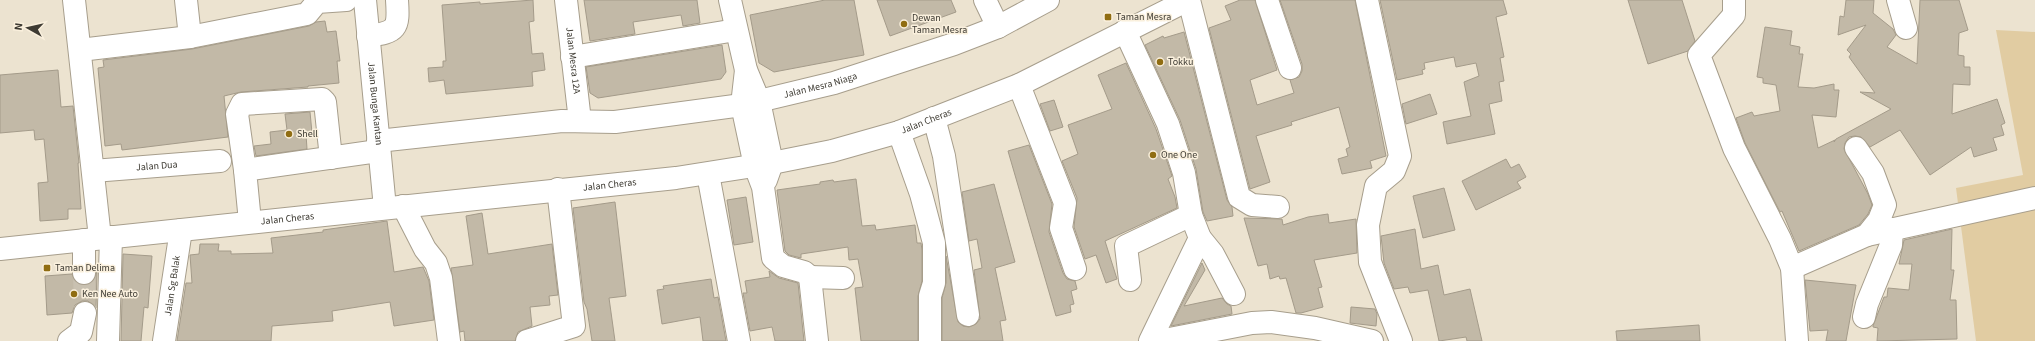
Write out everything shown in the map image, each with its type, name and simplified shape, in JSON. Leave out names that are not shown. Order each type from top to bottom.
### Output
[{"type":"street","points":[[74,0],[93,171],[108,341]]},
{"type":"street","points":[[186,0],[190,37]]},
{"type":"street","points":[[80,50],[190,37],[307,14],[317,1],[346,0]]},
{"type":"street","name":"Jalan Bunga Kantan","points":[[364,0],[378,146],[394,207]]},
{"type":"street","points":[[368,36],[385,34],[394,29],[398,19],[396,0]]},
{"type":"street","name":"Jalan Mesra 12A","points":[[566,0],[580,121]]},
{"type":"street","points":[[730,0],[746,70],[750,103],[763,165],[763,187],[773,258],[783,266],[804,272],[810,277],[843,278]]},
{"type":"street","points":[[985,0],[998,27]]},
{"type":"street","name":"Jalan Mesra Niaga","points":[[244,170],[331,158],[378,146],[562,121],[615,122],[750,103],[834,84],[954,44],[998,27],[1048,0]]},
{"type":"street","points":[[1188,0],[1239,197],[1252,205],[1278,207]]},
{"type":"street","name":"Jalan Cheras","points":[[0,249],[708,174],[832,151],[899,132],[1019,85],[1188,0]]},
{"type":"street","points":[[1267,0],[1290,68]]},
{"type":"street","points":[[1367,0],[1400,156],[1394,172],[1376,186],[1368,226],[1370,262],[1401,341]]},
{"type":"street","points":[[1734,0],[1734,15],[1699,55],[1734,148],[1780,239],[1792,268],[1797,341]]},
{"type":"street","points":[[1898,0],[1906,28]]},
{"type":"street","points":[[572,57],[736,30]]},
{"type":"street","points":[[1126,31],[1168,124],[1184,173],[1191,215],[1200,238],[1213,254],[1234,294]]},
{"type":"street","points":[[1019,85],[1065,203],[1061,228],[1075,269]]},
{"type":"street","points":[[250,222],[237,114],[242,104],[322,99],[325,102],[331,158]]},
{"type":"street","points":[[934,118],[944,156],[968,315]]},
{"type":"street","points":[[899,132],[921,194],[934,244],[934,284],[930,296],[930,341]]},
{"type":"street","points":[[1856,148],[1873,173],[1885,205],[1879,220],[1866,235]]},
{"type":"street","name":"Jalan Dua","points":[[93,171],[220,161]]},
{"type":"street","points":[[708,174],[739,341]]},
{"type":"street","points":[[527,341],[575,333],[558,189]]},
{"type":"street","points":[[1792,268],[1866,235],[2035,198]]},
{"type":"street","points":[[394,207],[436,263],[442,278],[449,341]]},
{"type":"street","points":[[1130,280],[1126,246],[1191,215]]},
{"type":"street","name":"Jalan Sg Balak","points":[[164,341],[181,230]]},
{"type":"street","points":[[1864,317],[1867,304],[1891,246],[1892,230]]},
{"type":"street","points":[[1150,341],[1200,238]]},
{"type":"street","points":[[84,273],[98,239]]},
{"type":"street","points":[[810,277],[817,341]]},
{"type":"street","points":[[69,341],[81,332],[85,313]]},
{"type":"street","points":[[1159,341],[1252,323],[1271,322],[1316,328],[1372,341]]},
{"type":"shaded area","points":[[1996,30],[2035,32],[2035,341],[1976,341],[1956,188],[2023,175]]},
{"type":"building","points":[[533,0],[534,21],[529,22],[532,54],[543,53],[545,70],[532,72],[533,86],[446,94],[444,80],[429,82],[428,68],[443,67],[443,61],[446,61],[442,5]]},
{"type":"building","points":[[584,0],[697,0],[700,23],[683,26],[681,15],[633,22],[635,34],[590,41]]},
{"type":"building","points":[[825,0],[854,0],[864,55],[774,72],[759,63],[750,15]]},
{"type":"building","name":"Dewan Taman Mesra","points":[[877,0],[951,0],[956,12],[890,36]]},
{"type":"building","points":[[1240,0],[1255,0],[1277,70],[1250,80],[1257,105],[1294,93],[1290,80],[1299,77],[1302,71],[1302,64],[1280,0],[1355,0],[1386,156],[1370,161],[1372,168],[1342,174],[1338,159],[1348,156],[1346,149],[1350,147],[1339,107],[1291,122],[1292,125],[1256,136],[1270,182],[1250,189],[1209,28],[1231,20],[1225,6]]},
{"type":"building","points":[[1380,0],[1503,0],[1507,14],[1496,17],[1504,57],[1500,58],[1504,81],[1499,82],[1502,101],[1489,104],[1495,134],[1447,144],[1443,122],[1471,116],[1464,82],[1479,76],[1476,63],[1456,67],[1454,57],[1424,63],[1425,69],[1422,70],[1423,74],[1397,80]]},
{"type":"building","points":[[1628,0],[1682,0],[1695,41],[1688,51],[1648,64]]},
{"type":"building","points":[[1846,0],[1874,0],[1873,13],[1893,29],[1896,35],[1887,47],[1917,64],[1920,0],[1959,0],[1968,30],[1959,33],[1958,55],[1964,56],[1964,67],[1970,67],[1970,85],[1953,84],[1952,114],[1997,99],[2005,123],[2001,125],[2004,135],[1993,138],[1997,150],[1974,157],[1971,147],[1930,175],[1900,130],[1870,147],[1861,137],[1849,137],[1845,143],[1844,149],[1868,194],[1872,205],[1868,214],[1859,225],[1799,251],[1782,211],[1780,212],[1745,143],[1736,118],[1752,112],[1754,116],[1780,111],[1776,85],[1763,83],[1763,78],[1757,77],[1765,27],[1792,31],[1790,45],[1800,47],[1799,54],[1803,54],[1798,87],[1814,88],[1834,84],[1834,90],[1839,90],[1836,117],[1812,115],[1818,148],[1835,140],[1834,142],[1836,139],[1891,109],[1860,92],[1875,93],[1849,57],[1851,54],[1847,50],[1866,25],[1838,35],[1840,16],[1844,17]]},
{"type":"building","points":[[325,21],[327,32],[336,31],[340,61],[337,61],[339,83],[241,92],[224,96],[228,137],[122,150],[121,144],[105,146],[98,68],[104,67],[103,60],[192,49],[309,26],[316,22]]},
{"type":"building","points":[[1184,32],[1227,200],[1232,207],[1233,216],[1207,221],[1203,212],[1196,169],[1180,120],[1145,45],[1163,36],[1164,38]]},
{"type":"building","points":[[722,45],[726,72],[721,79],[598,98],[590,93],[586,67]]},
{"type":"building","points":[[1126,63],[1156,129],[1172,176],[1168,179],[1175,197],[1177,208],[1105,241],[1117,279],[1106,283],[1096,255],[1085,259],[1074,227],[1077,198],[1062,161],[1078,154],[1068,125],[1112,109],[1098,75]]},
{"type":"building","points":[[58,70],[61,107],[73,106],[79,163],[81,209],[68,209],[68,219],[40,221],[38,183],[48,182],[44,139],[35,140],[34,130],[0,133],[0,75]]},
{"type":"building","points":[[1430,94],[1437,114],[1406,124],[1402,104]]},
{"type":"building","points":[[1054,100],[1063,127],[1050,131],[1040,104]]},
{"type":"building","points":[[310,112],[312,133],[306,134],[307,149],[256,156],[254,146],[271,144],[270,132],[287,130],[285,114]]},
{"type":"building","points":[[1029,145],[1052,204],[1049,232],[1063,273],[1067,279],[1075,281],[1077,289],[1071,291],[1074,304],[1070,305],[1071,312],[1056,316],[1008,151]]},
{"type":"building","points":[[1506,159],[1511,168],[1519,164],[1526,177],[1517,182],[1521,188],[1476,210],[1462,181]]},
{"type":"building","points":[[856,179],[862,226],[875,225],[876,230],[915,225],[917,243],[921,243],[922,250],[922,281],[918,296],[918,341],[861,341],[855,288],[863,287],[858,259],[849,260],[848,247],[801,254],[801,258],[789,255],[785,251],[777,190],[820,184],[820,182],[833,180],[834,182]]},
{"type":"building","points":[[994,184],[1015,262],[995,268],[1006,320],[1000,321],[1003,341],[942,341],[942,298],[946,283],[946,256],[958,322],[963,326],[969,327],[976,324],[980,319],[974,270],[982,268],[977,239],[969,241],[962,192]]},
{"type":"building","points":[[1444,188],[1455,230],[1423,238],[1413,196]]},
{"type":"building","points":[[746,197],[753,242],[734,245],[727,200]]},
{"type":"building","points":[[615,202],[626,296],[609,298],[615,341],[592,341],[587,309],[584,302],[573,208]]},
{"type":"building","points":[[482,213],[488,254],[552,244],[558,295],[549,296],[550,305],[530,307],[532,326],[518,332],[515,341],[465,341],[464,331],[460,332],[451,268],[473,265],[466,216]]},
{"type":"building","points":[[1328,214],[1329,223],[1356,219],[1357,253],[1314,260],[1322,287],[1318,288],[1323,307],[1296,313],[1286,278],[1280,279],[1279,276],[1270,279],[1267,264],[1258,266],[1244,218],[1282,219],[1283,225],[1308,217]]},
{"type":"building","points":[[387,221],[394,272],[423,267],[429,281],[434,320],[394,326],[390,302],[332,311],[333,321],[272,326],[271,341],[177,341],[186,283],[192,283],[190,255],[199,254],[200,244],[219,244],[218,251],[231,251],[231,254],[273,253],[271,238],[323,232],[323,230]]},
{"type":"building","points":[[1415,229],[1421,269],[1438,265],[1444,295],[1470,289],[1482,341],[1467,341],[1466,337],[1439,341],[1428,290],[1410,293],[1408,287],[1394,289],[1384,263],[1381,236]]},
{"type":"building","points":[[1952,229],[1951,270],[1954,270],[1950,300],[1956,300],[1957,339],[1877,341],[1878,328],[1873,326],[1884,297],[1887,297],[1888,288],[1909,290],[1912,264],[1899,264],[1904,240]]},
{"type":"building","points":[[123,254],[152,256],[148,308],[144,307],[141,341],[121,341]]},
{"type":"building","points":[[1202,263],[1205,270],[1184,306],[1222,298],[1231,306],[1232,314],[1171,326]]},
{"type":"building","points":[[769,271],[779,278],[798,283],[804,341],[775,341],[772,327],[750,331],[743,293],[747,293],[745,281],[770,277]]},
{"type":"building","name":"Ken Nee Auto","points":[[97,272],[96,308],[88,301],[82,301],[75,305],[72,313],[47,315],[45,276],[72,274],[77,284],[84,285],[91,284]]},
{"type":"building","points":[[711,279],[714,298],[718,297],[726,341],[703,341],[700,317],[662,324],[657,290],[664,289],[663,286]]},
{"type":"building","points":[[1805,280],[1856,285],[1846,341],[1826,341],[1828,330],[1810,331]]},
{"type":"building","points":[[1351,307],[1375,309],[1377,314],[1376,326],[1350,323]]},
{"type":"building","points":[[1699,325],[1700,341],[1617,341],[1616,331]]},
{"type":"tunnel","points":[[84,273],[85,313]]},
{"type":"place","name":"Taman Mesra","points":[[1108,17]]},
{"type":"place","name":"Dewan Taman Mesra","points":[[904,24]]},
{"type":"place","name":"Tokku","points":[[1160,62]]},
{"type":"place","name":"Shell","points":[[289,134]]},
{"type":"place","name":"One One","points":[[1153,155]]},
{"type":"place","name":"Taman Delima","points":[[47,268]]},
{"type":"place","name":"Ken Nee Auto","points":[[74,294]]}]
